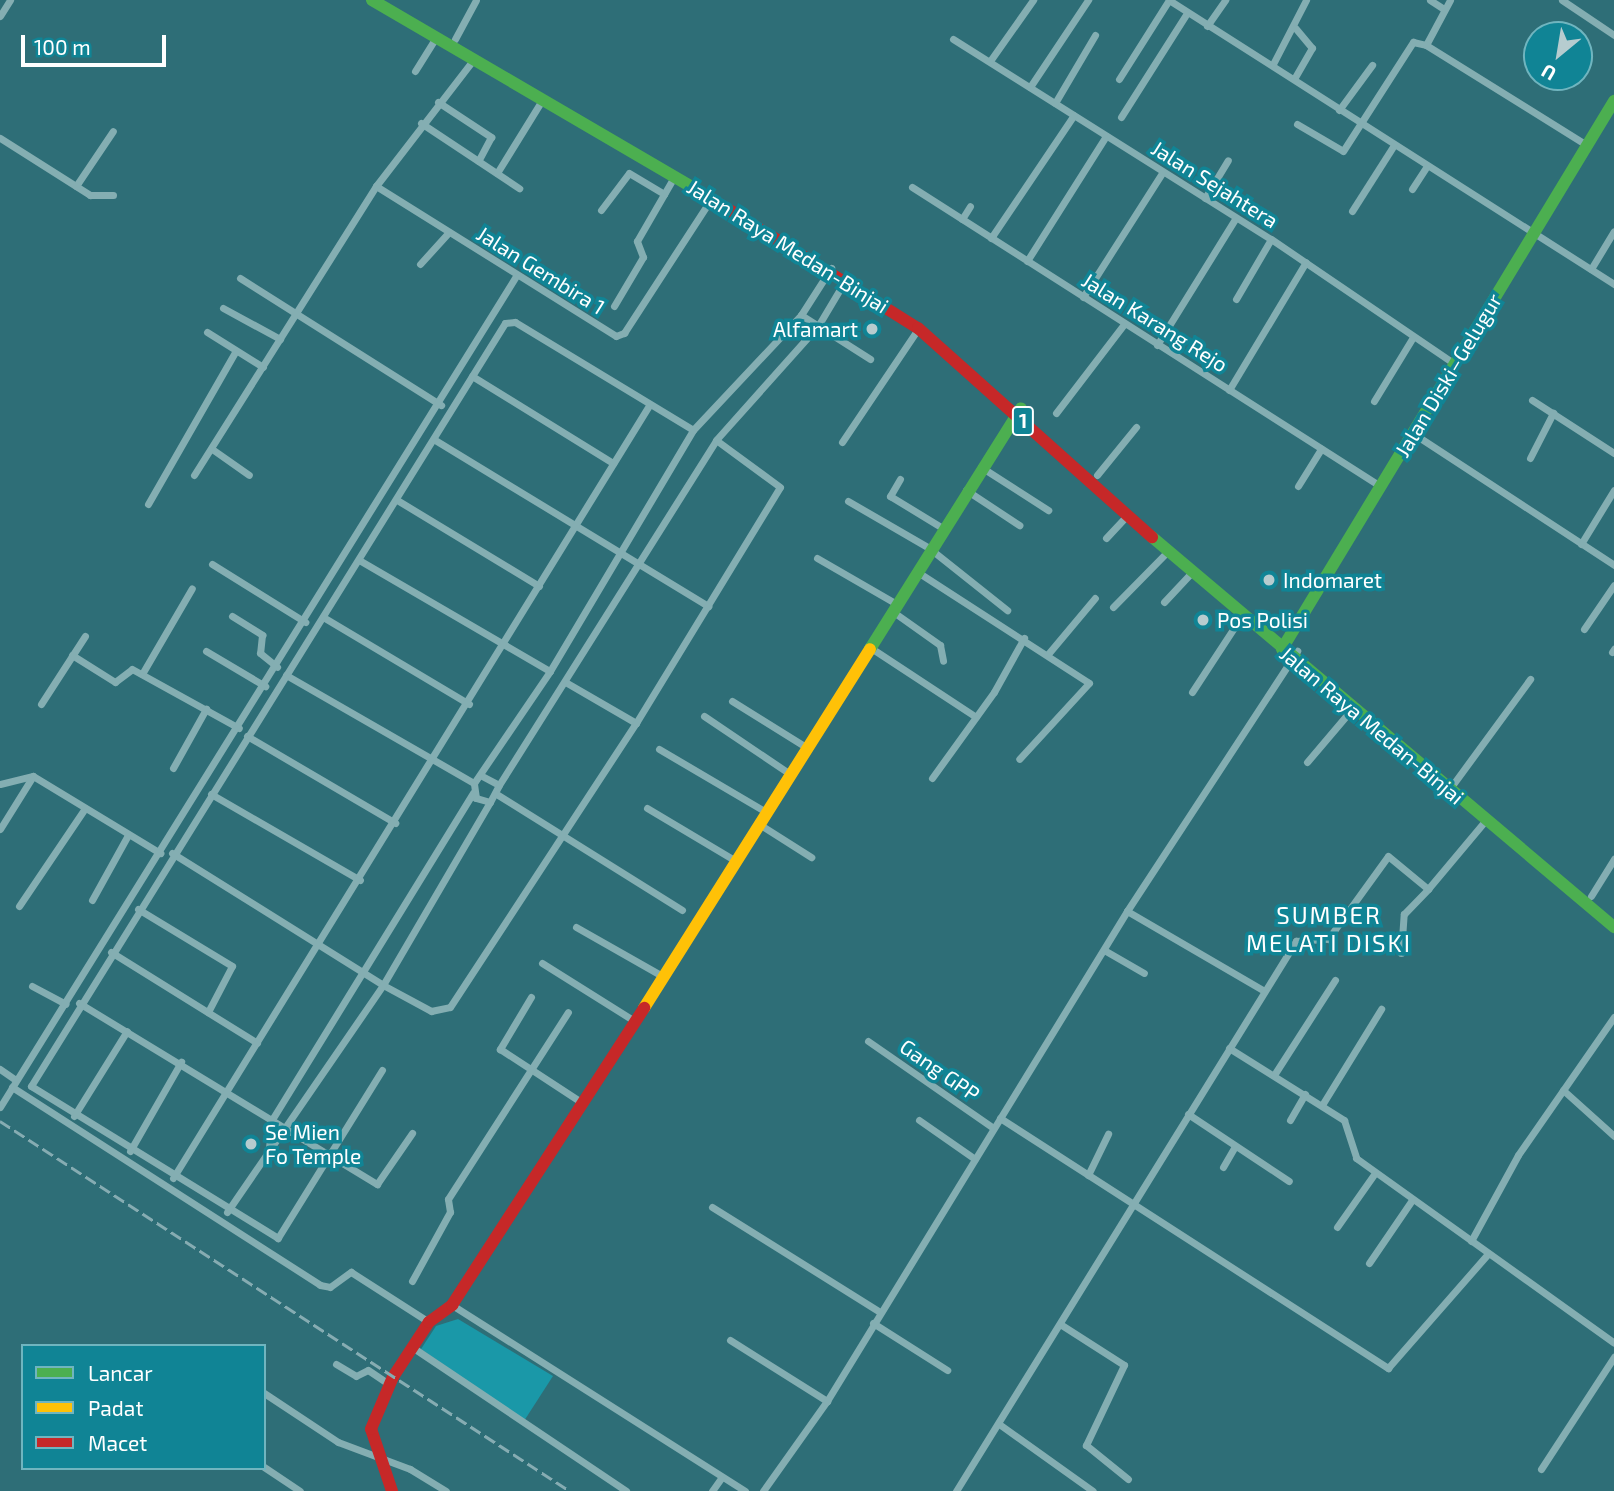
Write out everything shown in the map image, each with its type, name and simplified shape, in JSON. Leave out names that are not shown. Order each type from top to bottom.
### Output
[{"type":"main road","name":"Jalan Raya Medan-Binjai","points":[[372,0],[831,268],[918,328],[1097,475],[1352,709],[1614,927]]},
{"type":"main road","name":"Jalan Raya Medan-Binjai","points":[[388,0],[836,261],[923,322],[1241,617],[1289,650],[1614,916]]},
{"type":"main road","name":"Jalan Diski–Gelugur","points":[[1289,650],[1380,486],[1614,101]]},
{"type":"main road","points":[[392,1491],[371,1419],[389,1384],[429,1322],[452,1305],[584,1104],[941,527],[1019,411]]},
{"type":"street","points":[[0,16],[10,0]]},
{"type":"street","points":[[456,38],[476,0]]},
{"type":"street","points":[[990,61],[1033,0]]},
{"type":"street","points":[[1030,87],[1088,0]]},
{"type":"street","points":[[1119,79],[1169,0],[1614,284]]},
{"type":"street","points":[[1207,26],[1225,0]]},
{"type":"street","points":[[1273,64],[1295,28],[1307,0]]},
{"type":"street","points":[[1430,0],[1444,9]]},
{"type":"street","points":[[1426,46],[1450,0]]},
{"type":"street","points":[[1562,0],[1614,35]]},
{"type":"street","points":[[1121,117],[1186,13]]},
{"type":"street","points":[[1294,79],[1312,48],[1295,28]]},
{"type":"street","points":[[1055,103],[1095,34]]},
{"type":"street","points":[[415,71],[436,37]]},
{"type":"street","name":"Jalan Sejahtera","points":[[953,39],[1162,173],[1306,261],[1455,365]]},
{"type":"street","points":[[1297,124],[1343,152],[1413,41],[1426,46],[1588,147]]},
{"type":"street","points":[[194,475],[376,186],[421,123],[474,59]]},
{"type":"street","points":[[1339,110],[1372,65]]},
{"type":"street","points":[[497,173],[542,99]]},
{"type":"street","points":[[438,102],[491,137],[478,161]]},
{"type":"street","points":[[991,238],[1074,115]]},
{"type":"street","points":[[421,123],[519,188]]},
{"type":"street","points":[[76,186],[113,131]]},
{"type":"street","points":[[1027,261],[1106,136]]},
{"type":"street","points":[[0,138],[98,198],[113,195]]},
{"type":"street","points":[[1352,211],[1394,145]]},
{"type":"street","points":[[1205,198],[1228,160]]},
{"type":"street","points":[[1412,189],[1427,166]]},
{"type":"street","points":[[601,210],[629,173],[664,194]]},
{"type":"street","points":[[1083,298],[1162,173]]},
{"type":"street","points":[[614,306],[643,257],[637,241],[674,177]]},
{"type":"street","name":"Jalan Gembira 1","points":[[376,186],[516,276],[622,335],[711,198]]},
{"type":"street","name":"Jalan Karang Rejo","points":[[912,187],[1380,486]]},
{"type":"street","points":[[962,219],[970,206]]},
{"type":"street","points":[[1157,345],[1236,219]]},
{"type":"street","points":[[1591,269],[1614,231]]},
{"type":"street","points":[[421,264],[449,232]]},
{"type":"street","points":[[1236,299],[1272,239]]},
{"type":"street","points":[[1229,390],[1306,261]]},
{"type":"street","points":[[269,1147],[273,1118],[474,793],[474,783],[482,776],[550,671],[692,430],[801,315],[831,268]]},
{"type":"street","points":[[0,1107],[441,405],[516,276]]},
{"type":"street","points":[[240,278],[441,405]]},
{"type":"street","points":[[227,1212],[269,1147],[291,1128],[383,985],[490,802],[498,795],[499,785],[567,683],[716,440],[818,326],[847,278]]},
{"type":"street","points":[[223,308],[281,339]]},
{"type":"street","points":[[801,315],[870,359]]},
{"type":"street","points":[[382,1070],[280,1237],[227,1212],[33,1092],[31,1083],[172,853],[435,440],[503,324],[513,321],[692,430]]},
{"type":"street","points":[[1056,413],[1124,324]]},
{"type":"street","points":[[842,442],[918,328]]},
{"type":"street","points":[[207,332],[235,352],[263,367]]},
{"type":"street","points":[[1374,401],[1413,337]]},
{"type":"street","points":[[148,504],[235,352]]},
{"type":"street","points":[[472,376],[613,463]]},
{"type":"street","points":[[1532,400],[1614,453]]},
{"type":"street","points":[[173,1178],[396,823],[650,404]]},
{"type":"street","points":[[1530,458],[1553,413]]},
{"type":"street","points":[[1097,475],[1136,427]]},
{"type":"street","points":[[1414,434],[1614,565]]},
{"type":"street","points":[[435,440],[708,606]]},
{"type":"street","points":[[172,853],[383,985],[431,1011],[450,1007],[636,723],[780,485],[716,440]]},
{"type":"street","points":[[212,449],[248,475]]},
{"type":"street","points":[[1298,486],[1321,449]]},
{"type":"street","points":[[980,467],[1048,510]]},
{"type":"street","points":[[900,479],[890,496],[941,527]]},
{"type":"street","points":[[966,490],[1019,525]]},
{"type":"street","points":[[1581,544],[1614,490]]},
{"type":"street","points":[[397,500],[539,586]]},
{"type":"street","points":[[848,501],[929,548],[1007,610]]},
{"type":"street","points":[[1106,538],[1128,514]]},
{"type":"street","points":[[1113,607],[1169,551]]},
{"type":"street","points":[[817,558],[893,606],[940,645],[943,661]]},
{"type":"street","points":[[359,559],[550,671]]},
{"type":"street","points":[[212,564],[305,622]]},
{"type":"street","points":[[915,571],[1024,638],[1090,684],[1019,760]]},
{"type":"street","points":[[1164,602],[1192,572]]},
{"type":"street","points":[[1584,629],[1614,585]]},
{"type":"street","points":[[142,674],[192,588]]},
{"type":"street","points":[[1048,654],[1095,598]]},
{"type":"street","points":[[232,616],[262,635],[260,653],[277,667]]},
{"type":"street","points":[[323,617],[469,704]]},
{"type":"street","points":[[1192,692],[1241,617]]},
{"type":"street","points":[[41,704],[85,636]]},
{"type":"street","points":[[932,778],[976,717],[1024,638]]},
{"type":"street","points":[[868,646],[976,717]]},
{"type":"street","points":[[763,1491],[827,1401],[1289,650]]},
{"type":"street","points":[[205,651],[265,685]]},
{"type":"street","points":[[72,655],[115,682],[130,669],[142,674],[239,728]]},
{"type":"street","points":[[286,675],[474,783]]},
{"type":"street","points":[[1454,783],[1530,679]]},
{"type":"street","points":[[567,683],[636,723]]},
{"type":"street","points":[[732,701],[806,747]]},
{"type":"street","points":[[173,768],[206,709]]},
{"type":"street","points":[[1307,762],[1352,709]]},
{"type":"street","points":[[704,716],[790,774]]},
{"type":"street","points":[[247,736],[396,823]]},
{"type":"street","points":[[659,749],[763,818],[811,857]]},
{"type":"street","points":[[0,784],[33,776],[160,853]]},
{"type":"street","points":[[0,829],[33,776]]},
{"type":"street","points":[[482,776],[499,785]]},
{"type":"street","points":[[474,793],[490,802]]},
{"type":"street","points":[[211,794],[360,880]]},
{"type":"street","points":[[498,795],[682,911]]},
{"type":"street","points":[[19,906],[85,808]]},
{"type":"street","points":[[648,808],[736,861]]},
{"type":"street","points":[[1401,953],[1404,914],[1428,890],[1486,820]]},
{"type":"street","points":[[92,901],[128,835]]},
{"type":"street","points":[[956,1491],[1135,1204],[1263,990],[1298,939],[1322,942],[1330,936],[1388,856],[1428,890]]},
{"type":"street","points":[[1591,896],[1614,859]]},
{"type":"street","points":[[138,909],[232,966],[208,1012]]},
{"type":"street","points":[[1127,911],[1263,990]]},
{"type":"street","points":[[576,927],[665,977]]},
{"type":"street","points":[[1104,950],[1144,973]]},
{"type":"street","points":[[111,952],[257,1043]]},
{"type":"street","points":[[542,963],[636,1022]]},
{"type":"street","points":[[1274,1075],[1335,980]]},
{"type":"street","points":[[32,986],[66,1004]]},
{"type":"street","points":[[531,997],[500,1048],[530,1071],[584,1104]]},
{"type":"street","points":[[79,1003],[291,1128],[378,1184],[412,1133]]},
{"type":"street","points":[[1322,1105],[1381,1009]]},
{"type":"street","points":[[412,1281],[450,1212],[448,1199],[568,1012]]},
{"type":"street","points":[[1471,1241],[1563,1090],[1614,1017]]},
{"type":"street","points":[[74,1116],[127,1031]]},
{"type":"street","name":"Gang GPP","points":[[868,1041],[993,1128]]},
{"type":"street","points":[[1229,1048],[1346,1122],[1353,1155],[1487,1255],[1614,1343]]},
{"type":"street","points":[[130,1151],[181,1062]]},
{"type":"street","points":[[0,1069],[14,1084],[320,1284],[330,1287],[351,1272],[429,1322]]},
{"type":"street","points":[[1563,1090],[1614,1136]]},
{"type":"street","points":[[1290,1120],[1305,1094]]},
{"type":"street","points":[[1188,1114],[1290,1181]]},
{"type":"street","points":[[1000,1118],[1388,1368],[1487,1255]]},
{"type":"street","points":[[919,1121],[975,1159]]},
{"type":"street","points":[[1088,1175],[1108,1134]]},
{"type":"street","points":[[1223,1167],[1235,1146]]},
{"type":"street","points":[[1338,1227],[1375,1173]]},
{"type":"street","points":[[1369,1263],[1412,1200]]},
{"type":"street","points":[[712,1207],[880,1312]]},
{"type":"street","points":[[452,1305],[745,1491]]},
{"type":"street","points":[[873,1323],[947,1370]]},
{"type":"street","points":[[1060,1324],[1124,1365],[1086,1445],[1128,1479]]},
{"type":"street","points":[[730,1339],[827,1401]]},
{"type":"street","points":[[411,1347],[626,1491]]},
{"type":"street","points":[[1541,1469],[1614,1357]]},
{"type":"street","points":[[336,1364],[356,1376],[368,1370],[389,1384]]},
{"type":"street","points":[[266,1394],[338,1442],[385,1465],[410,1469],[446,1491]]},
{"type":"street","points":[[999,1424],[1093,1491]]},
{"type":"street","points":[[266,1468],[300,1491]]},
{"type":"street","points":[[712,1491],[721,1478]]},
{"type":"shaded area","points":[[458,1319],[553,1376],[524,1421],[421,1349],[436,1326]]},
{"type":"railway","points":[[0,1121],[570,1491]]},
{"type":"traffic: fast","points":[[372,0],[696,189]]},
{"type":"traffic: fast","points":[[1282,649],[1614,101]]},
{"type":"traffic: fast","points":[[870,649],[1021,408]]},
{"type":"traffic: fast","points":[[1152,537],[1614,927]]},
{"type":"traffic: slow","points":[[644,1008],[870,649]]},
{"type":"traffic: jam","points":[[696,189],[918,328],[1152,537]]},
{"type":"traffic: jam","points":[[392,1491],[371,1429],[393,1377],[429,1322],[452,1305],[644,1008]]},
{"type":"place","name":"Alfamart","points":[[872,329]]},
{"type":"place","name":"Indomaret","points":[[1269,580]]},
{"type":"place","name":"Pos Polisi","points":[[1203,620]]},
{"type":"place","name":"Se Mien Fo Temple","points":[[251,1144]]},
{"type":"district","name":"SUMBER MELATI DISKI","points":[[1329,929]]}]
